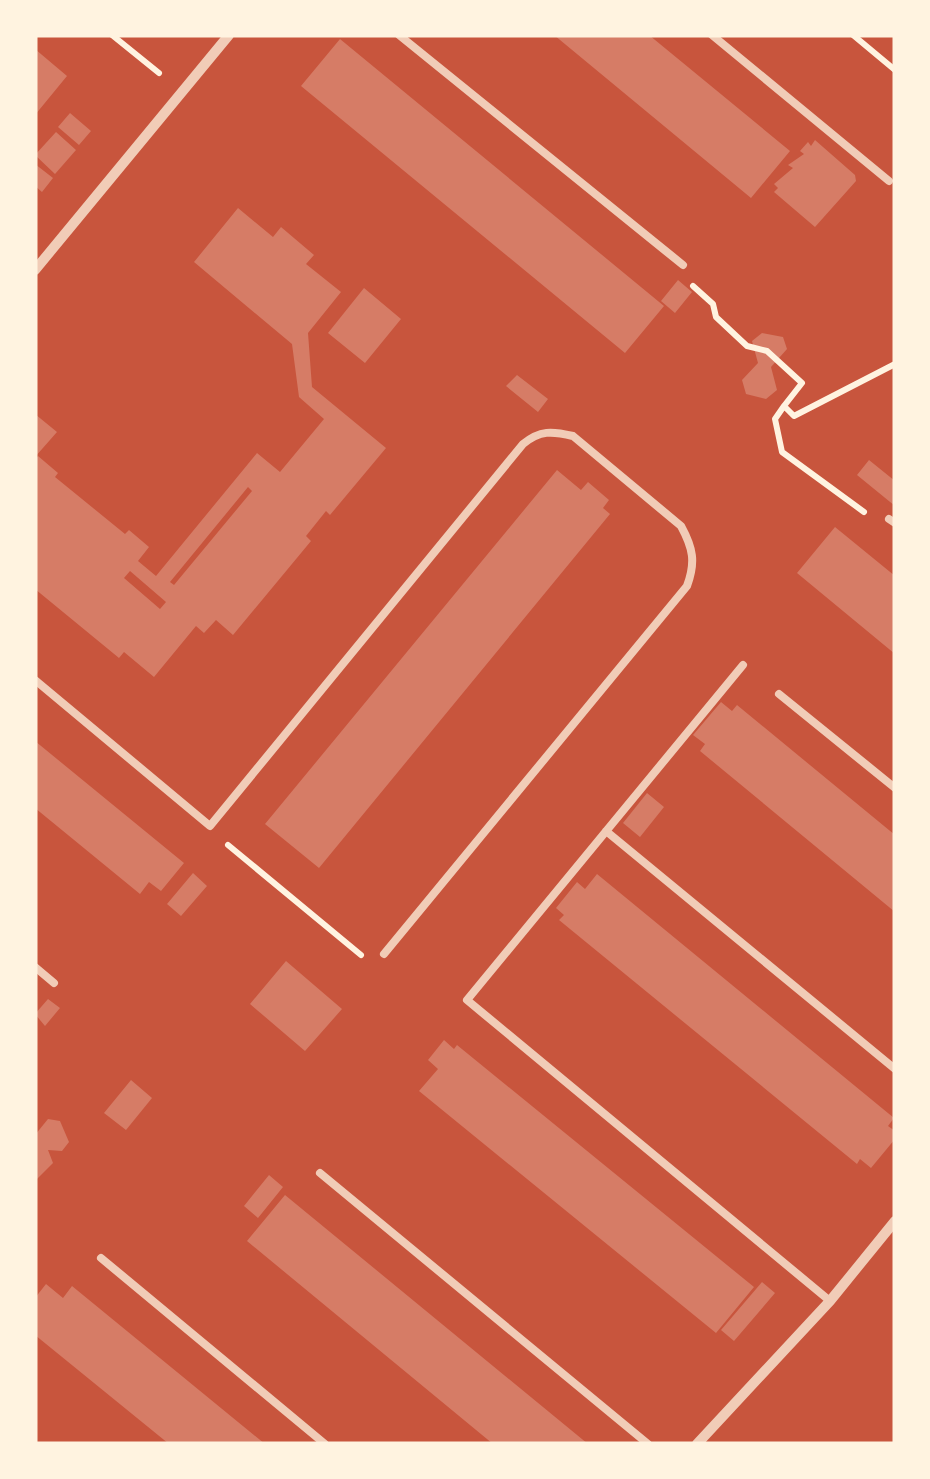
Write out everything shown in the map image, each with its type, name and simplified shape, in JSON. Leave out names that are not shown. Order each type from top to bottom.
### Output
[{"type":"street","points":[[35,270],[229,35]]},
{"type":"street","points":[[697,1444],[830,1301],[895,1221]]},
{"type":"lane","points":[[398,35],[683,265]]},
{"type":"lane","points":[[712,35],[889,182]]},
{"type":"lane","points":[[35,680],[210,826],[523,444],[534,434],[553,431],[573,436],[681,526],[692,546],[694,568],[688,586],[384,954]]},
{"type":"lane","points":[[742,664],[466,1000],[830,1301]]},
{"type":"lane","points":[[779,694],[895,788]]},
{"type":"lane","points":[[606,831],[895,1069]]},
{"type":"lane","points":[[35,968],[54,984]]},
{"type":"lane","points":[[320,1173],[648,1444]]},
{"type":"lane","points":[[101,1258],[324,1444]]},
{"type":"path","points":[[112,35],[159,73]]},
{"type":"path","points":[[853,35],[895,70]]},
{"type":"path","points":[[683,265],[682,278],[713,304],[716,317],[746,346],[767,350],[802,382],[775,419],[782,452],[837,489],[880,527],[892,521]]},
{"type":"path","points":[[784,406],[794,416],[895,364]]},
{"type":"path","points":[[210,826],[359,954],[374,962],[384,954]]},
{"type":"building","points":[[554,35],[649,35],[790,151],[751,198]]},
{"type":"building","points":[[340,39],[664,306],[625,353],[301,86]]},
{"type":"building","points":[[35,49],[67,76],[35,115]]},
{"type":"building","points":[[70,113],[91,131],[79,145],[58,127]]},
{"type":"building","points":[[56,132],[76,150],[55,174],[35,155]]},
{"type":"building","points":[[815,140],[855,175],[856,181],[815,227],[774,192],[778,188],[774,184],[793,168],[788,165],[804,154],[800,151],[808,142],[811,146]]},
{"type":"building","points":[[35,164],[53,178],[42,192],[35,186]]},
{"type":"building","points":[[238,208],[273,237],[281,227],[314,255],[306,264],[341,292],[308,333],[312,387],[386,448],[330,515],[326,511],[306,536],[311,541],[233,635],[216,620],[204,633],[196,626],[154,677],[124,652],[119,658],[35,589],[35,460],[38,456],[58,473],[55,477],[125,534],[129,530],[149,547],[138,561],[156,576],[257,453],[280,472],[324,419],[299,397],[292,344],[194,262]],"holes":[[[248,487],[252,491],[174,585],[170,582]],[[130,571],[166,602],[160,609],[124,578]]]},
{"type":"building","points":[[678,280],[692,292],[675,313],[661,301]]},
{"type":"building","points":[[364,288],[401,319],[365,363],[328,333]]},
{"type":"building","points":[[762,333],[783,337],[787,349],[771,367],[777,390],[766,399],[746,394],[742,380],[758,363],[752,341]]},
{"type":"building","points":[[517,375],[548,399],[538,412],[506,386]]},
{"type":"building","points":[[35,414],[57,432],[35,457]]},
{"type":"building","points":[[869,460],[895,481],[895,506],[857,475]]},
{"type":"building","points":[[557,470],[581,490],[588,482],[609,500],[603,508],[610,514],[319,868],[265,824]]},
{"type":"building","points":[[835,527],[895,576],[895,654],[797,573]]},
{"type":"building","points":[[721,702],[732,711],[737,705],[895,835],[895,912],[700,751],[705,744],[693,735]]},
{"type":"building","points":[[35,741],[184,863],[161,891],[149,882],[140,894],[35,808]]},
{"type":"building","points":[[647,793],[664,807],[640,837],[623,823]]},
{"type":"building","points":[[193,873],[207,886],[181,916],[167,904]]},
{"type":"building","points":[[597,874],[894,1118],[888,1126],[895,1131],[895,1139],[871,1168],[860,1159],[857,1164],[559,920],[564,915],[556,908],[577,882],[585,889]]},
{"type":"building","points":[[286,961],[342,1009],[305,1051],[250,1004]]},
{"type":"building","points":[[48,999],[60,1008],[45,1026],[35,1014]]},
{"type":"building","points":[[444,1040],[454,1049],[457,1045],[754,1287],[716,1333],[419,1091],[438,1069],[428,1060]]},
{"type":"building","points":[[131,1080],[152,1098],[126,1130],[104,1113]]},
{"type":"building","points":[[48,1119],[60,1121],[69,1142],[62,1151],[48,1150],[53,1163],[35,1181],[35,1135]]},
{"type":"building","points":[[269,1175],[283,1187],[258,1218],[244,1206]]},
{"type":"building","points":[[285,1195],[588,1444],[493,1444],[247,1241]]},
{"type":"building","points":[[762,1282],[775,1293],[734,1341],[721,1330]]},
{"type":"building","points":[[46,1284],[63,1298],[72,1286],[265,1444],[169,1444],[35,1335],[35,1298]]}]
